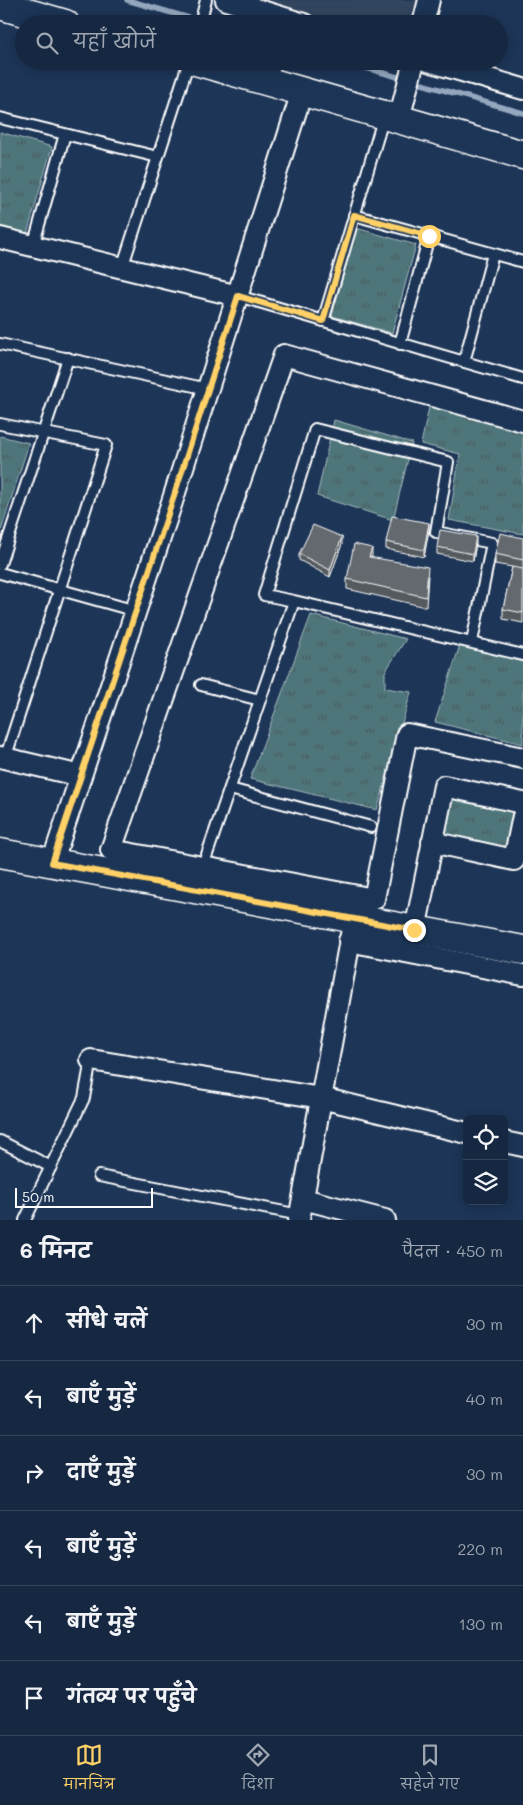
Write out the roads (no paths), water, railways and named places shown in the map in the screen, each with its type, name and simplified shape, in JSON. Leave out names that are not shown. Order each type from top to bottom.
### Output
[{"type":"street","points":[[226,0],[266,15]]},
{"type":"street","points":[[425,15],[429,0]]},
{"type":"street","points":[[0,5],[34,15]]},
{"type":"street","points":[[268,71],[302,92],[523,155]]},
{"type":"street","points":[[392,117],[415,71],[523,89]]},
{"type":"street","points":[[52,863],[208,389],[302,92]]},
{"type":"street","points":[[0,238],[238,296]]},
{"type":"street","points":[[523,421],[284,355],[111,850],[352,930],[523,975]]},
{"type":"street","points":[[0,853],[52,863],[374,899],[407,734],[523,758]]},
{"type":"street","points":[[2,758],[81,776]]},
{"type":"street","points":[[414,930],[444,786],[523,803]]},
{"type":"street","points":[[432,842],[514,860],[523,816]]},
{"type":"street","points":[[352,930],[414,930],[523,950]]},
{"type":"street","points":[[352,930],[301,1211],[385,1220]]},
{"type":"street","points":[[90,1060],[321,1098],[463,1132]]},
{"type":"street","points":[[508,1143],[523,1146]]},
{"type":"lane","points":[[202,15],[206,0]]},
{"type":"lane","points":[[122,268],[186,70]]},
{"type":"lane","points":[[323,321],[354,215],[392,117]]},
{"type":"lane","points":[[0,118],[158,157]]},
{"type":"lane","points":[[34,246],[65,134]]},
{"type":"lane","points":[[354,215],[523,262]]},
{"type":"lane","points":[[400,344],[429,236]]},
{"type":"lane","points":[[464,362],[493,254]]},
{"type":"lane","points":[[238,296],[523,379]]},
{"type":"lane","points":[[0,344],[208,389]]},
{"type":"lane","points":[[0,564],[68,358]]},
{"type":"lane","points":[[0,424],[106,445],[2,758]]},
{"type":"lane","points":[[472,642],[492,544],[436,532],[448,462],[315,428],[264,595],[523,655]]},
{"type":"lane","points":[[0,573],[136,611]]},
{"type":"lane","points":[[199,878],[294,601]]},
{"type":"lane","points":[[201,685],[260,700]]},
{"type":"lane","points":[[230,789],[371,827]]},
{"type":"lane","points":[[25,1220],[84,1098],[90,1060]]},
{"type":"lane","points":[[0,1141],[51,1167]]},
{"type":"lane","points":[[99,1176],[301,1211]]},
{"type":"waterway","points":[[127,0],[179,15]]},
{"type":"waterway","points":[[373,70],[523,113]]}]
